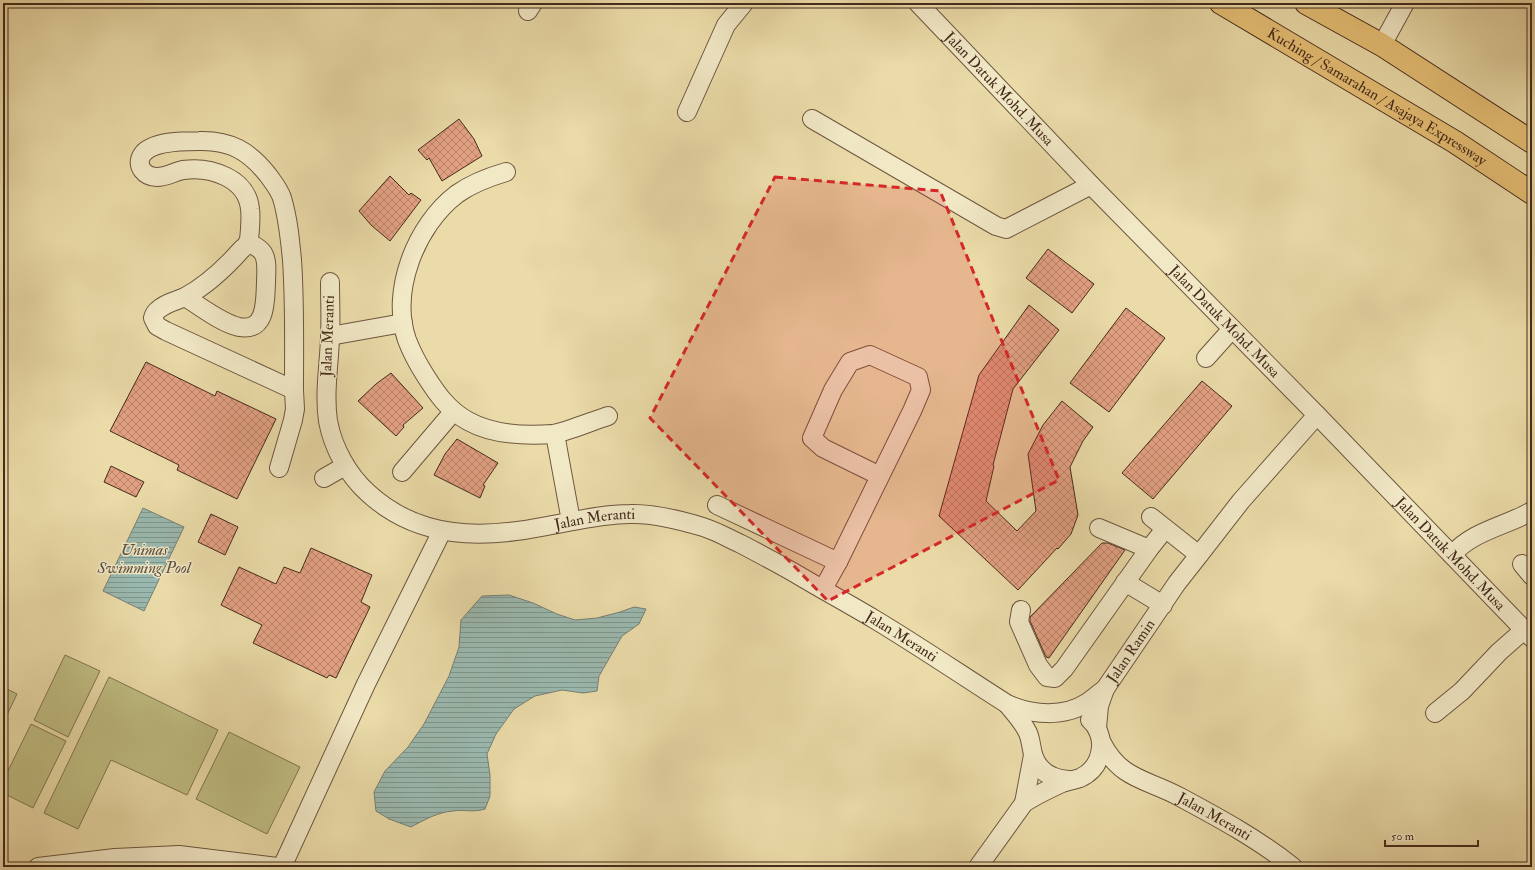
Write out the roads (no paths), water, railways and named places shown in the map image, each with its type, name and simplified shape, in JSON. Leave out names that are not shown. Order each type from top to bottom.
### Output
[{"type":"highway","name":"Kuching / Samarahan / Asajaya Expressway","points":[[1221,3],[1455,142],[1532,193]]},
{"type":"highway","points":[[1306,3],[1382,45],[1532,142]]},
{"type":"street","points":[[687,112],[726,25],[744,3]]},
{"type":"street","name":"Jalan Datuk Mohd. Musa","points":[[918,3],[1091,185],[1317,415],[1528,634]]},
{"type":"street","points":[[1382,45],[1405,3]]},
{"type":"street","points":[[812,119],[996,226],[1006,229],[1042,219],[1091,185]]},
{"type":"street","points":[[279,468],[295,408],[294,284],[291,249],[286,213],[282,197],[276,185],[253,158],[233,146],[203,141],[166,143],[146,150],[142,155],[140,164],[143,171],[150,176],[158,177],[182,171],[204,170],[229,178],[245,192],[249,202],[251,215],[248,242],[220,272],[200,288],[156,311],[154,318],[157,326],[294,390]]},
{"type":"street","points":[[506,172],[489,177],[457,194],[431,220],[420,239],[410,263],[405,281],[403,297],[404,323],[407,340],[418,364],[442,400],[453,412],[470,422],[491,430],[522,435],[556,434],[608,416]]},
{"type":"street","points":[[185,297],[229,324],[240,327],[250,327],[256,324],[260,319],[265,305],[266,264],[262,252],[248,242]]},
{"type":"street","name":"Jalan Meranti","points":[[330,282],[330,336],[326,392],[328,423],[345,466],[364,490],[390,511],[405,519],[442,531],[455,533],[495,533],[546,527],[614,514],[632,514],[672,519],[704,528],[720,534],[769,559],[875,619],[1007,704]]},
{"type":"street","points":[[330,336],[404,323]]},
{"type":"street","points":[[1206,358],[1232,329]]},
{"type":"street","points":[[823,589],[838,562],[912,411],[920,390],[918,377],[870,355],[850,362],[833,390],[812,438],[823,448],[880,476]]},
{"type":"street","points":[[402,472],[453,412]]},
{"type":"street","name":"Jalan Ramin","points":[[1105,689],[1199,555],[1241,501],[1317,415]]},
{"type":"street","points":[[556,434],[571,521]]},
{"type":"street","points":[[324,478],[345,466]]},
{"type":"street","points":[[717,505],[838,562]]},
{"type":"street","points":[[1452,555],[1459,547],[1476,536],[1532,511]]},
{"type":"street","points":[[1151,518],[1199,555]]},
{"type":"street","points":[[1099,528],[1149,549]]},
{"type":"street","points":[[1021,610],[1019,622],[1038,665],[1047,677],[1055,678],[1064,669],[1125,582],[1165,529]]},
{"type":"street","points":[[38,867],[115,858],[179,855],[283,862],[366,684],[442,531]]},
{"type":"street","points":[[1125,582],[1161,609]]},
{"type":"street","points":[[1435,713],[1528,634]]},
{"type":"street","points":[[1024,803],[1034,734],[1039,724],[1047,716],[1088,702],[1105,689]]},
{"type":"street","points":[[978,867],[1024,803],[1033,796],[1069,780],[1079,778],[1088,773],[1096,765],[1100,754],[1099,706],[1105,689]]},
{"type":"street","points":[[1007,704],[1029,712],[1044,713],[1063,711],[1077,712],[1085,716],[1099,736],[1107,753],[1114,762],[1130,775]]},
{"type":"street","points":[[1007,704],[1023,724],[1038,766],[1046,774],[1057,779],[1069,780]]},
{"type":"street","points":[[1088,773],[1111,772],[1130,775]]},
{"type":"street","name":"Jalan Meranti","points":[[1130,775],[1177,795],[1226,822],[1272,849],[1293,867]]},
{"type":"water","name":"Unimas Swimming Pool","points":[[143,508],[184,527],[144,611],[103,591]]},
{"type":"water","points":[[509,595],[575,620],[597,618],[634,607],[646,609],[639,624],[622,636],[599,676],[597,691],[583,693],[562,690],[535,696],[514,709],[496,734],[487,754],[490,775],[490,796],[485,809],[442,813],[411,827],[389,819],[376,811],[374,792],[385,771],[408,747],[424,724],[449,676],[459,647],[461,620],[482,596]]}]
